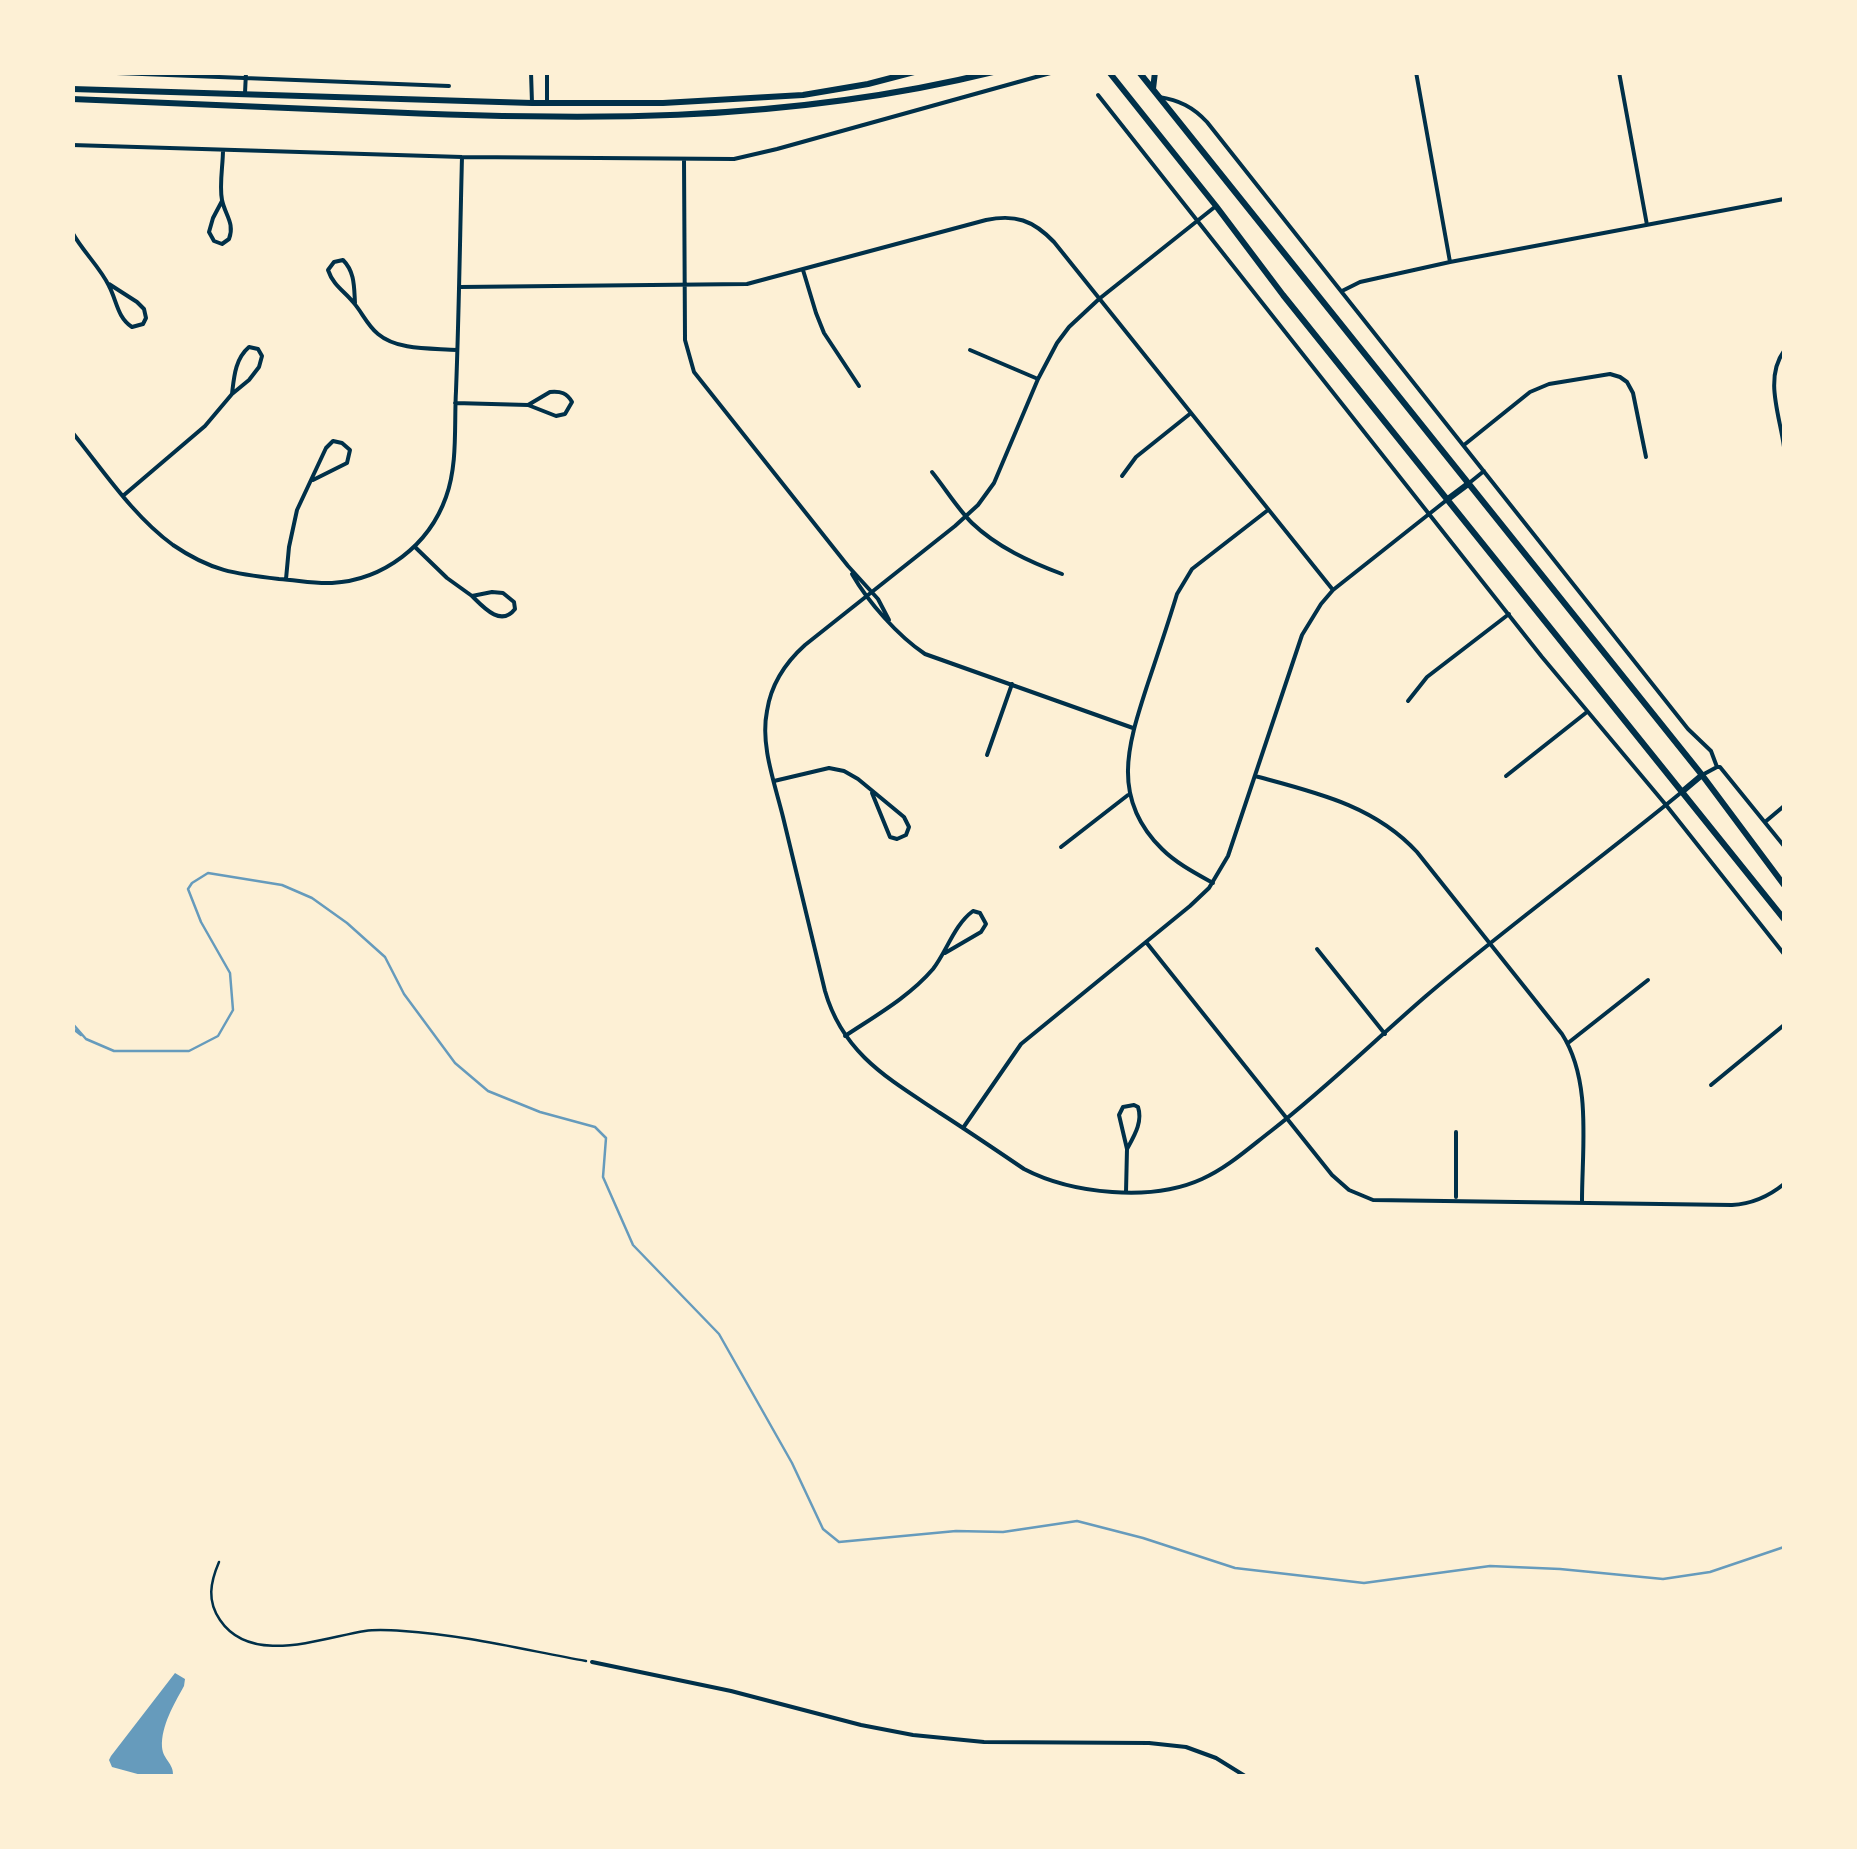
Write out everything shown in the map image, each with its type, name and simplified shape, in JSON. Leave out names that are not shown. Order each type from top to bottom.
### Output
[{"type":"main road","points":[[868,84],[902,72]]},
{"type":"main road","points":[[72,89],[532,103],[662,103],[764,99],[868,84],[914,72]]},
{"type":"main road","points":[[72,100],[537,118],[639,118],[776,110],[890,95],[993,72]]},
{"type":"main road","points":[[1110,72],[1283,295],[1784,919]]},
{"type":"main road","points":[[1140,72],[1702,775],[1784,885]]},
{"type":"main road","points":[[1153,89],[1155,72]]},
{"type":"main road","points":[[244,106],[245,96]]},
{"type":"main road","points":[[532,103],[537,118]]},
{"type":"main road","points":[[537,118],[547,103]]},
{"type":"main road","points":[[1448,498],[1468,484]]},
{"type":"main road","points":[[1683,792],[1702,775]]},
{"type":"street","points":[[91,72],[246,75],[449,86]]},
{"type":"street","points":[[531,72],[532,103]]},
{"type":"street","points":[[547,72],[547,103]]},
{"type":"street","points":[[72,145],[462,157],[734,159],[1054,72]]},
{"type":"street","points":[[1416,72],[1450,262]]},
{"type":"street","points":[[1619,72],[1648,225]]},
{"type":"street","points":[[245,96],[246,75]]},
{"type":"street","points":[[1098,95],[1784,954]]},
{"type":"street","points":[[1159,97],[1177,100],[1207,122],[1688,730],[1711,751],[1717,767],[1784,846]]},
{"type":"street","points":[[222,201],[232,230],[230,239],[222,244],[209,232],[222,201],[223,150]]},
{"type":"street","points":[[72,432],[146,521],[171,543],[211,567],[234,574],[316,583],[347,581],[382,570],[414,546],[435,520],[448,493],[458,350],[462,157]]},
{"type":"street","points":[[684,159],[686,349],[698,378],[872,591],[889,620]]},
{"type":"street","points":[[1342,291],[1360,282],[1450,262],[1784,200]]},
{"type":"street","points":[[1216,206],[1099,299],[1057,343],[986,496],[804,644],[780,672],[770,697],[765,727],[774,781],[825,992],[845,1036],[884,1076],[1024,1170],[1046,1180],[1126,1192],[1162,1190],[1202,1180],[1287,1118],[1436,988],[1683,792]]},
{"type":"street","points":[[460,287],[747,284],[986,220],[1012,217],[1030,222],[1044,232],[1333,590]]},
{"type":"street","points":[[72,232],[109,284],[141,306],[146,318],[142,324],[136,328],[122,318],[109,284]]},
{"type":"street","points":[[355,303],[354,278],[349,266],[343,260],[334,262],[328,270],[331,278],[388,340],[407,346],[458,350]]},
{"type":"street","points":[[803,270],[820,323],[860,386]]},
{"type":"street","points":[[124,495],[205,426],[248,380],[259,366],[262,356],[258,348],[249,347],[242,353],[232,394]]},
{"type":"street","points":[[970,350],[1038,379]]},
{"type":"street","points":[[1784,351],[1774,370],[1784,447]]},
{"type":"street","points":[[1464,445],[1530,392],[1550,384],[1610,374],[1627,382],[1633,394],[1646,457]]},
{"type":"street","points":[[455,403],[528,405],[556,416],[565,414],[572,402],[568,395],[557,391],[528,405]]},
{"type":"street","points":[[1122,476],[1136,458],[1191,413]]},
{"type":"street","points":[[286,579],[297,510],[326,448],[334,441],[350,450],[347,462],[313,480]]},
{"type":"street","points":[[1468,484],[1484,471]]},
{"type":"street","points":[[932,472],[986,535],[1022,558],[1062,574]]},
{"type":"street","points":[[963,1128],[1020,1044],[1201,897],[1213,883],[1228,856],[1302,635],[1333,590],[1448,498]]},
{"type":"street","points":[[1213,883],[1160,847],[1145,827],[1130,793],[1127,755],[1186,576],[1268,510]]},
{"type":"street","points":[[414,546],[446,578],[492,614],[501,617],[515,609],[514,602],[503,593],[472,596]]},
{"type":"street","points":[[848,566],[865,596],[925,654],[1133,728]]},
{"type":"street","points":[[1408,700],[1428,678],[1509,614]]},
{"type":"street","points":[[987,754],[1012,684]]},
{"type":"street","points":[[1506,776],[1587,712]]},
{"type":"street","points":[[1702,775],[1717,767]]},
{"type":"street","points":[[774,781],[837,769],[858,779],[904,817],[909,826],[906,834],[897,839],[888,834],[872,792]]},
{"type":"street","points":[[1255,776],[1361,809],[1395,831],[1417,852],[1568,1043],[1578,1073],[1582,1104],[1582,1202]]},
{"type":"street","points":[[1061,846],[1130,793]]},
{"type":"street","points":[[1765,822],[1784,806]]},
{"type":"street","points":[[845,1036],[917,985],[945,953],[965,917],[972,911],[980,914],[986,924],[982,932],[945,953]]},
{"type":"street","points":[[1146,942],[1332,1175],[1356,1194],[1373,1200],[1748,1204],[1784,1184]]},
{"type":"street","points":[[1318,949],[1385,1034]]},
{"type":"street","points":[[1568,1043],[1648,980]]},
{"type":"street","points":[[1711,1085],[1784,1025]]},
{"type":"street","points":[[1126,1192],[1127,1149],[1119,1115],[1123,1107],[1134,1105],[1140,1116],[1127,1149]]},
{"type":"street","points":[[1456,1132],[1456,1200]]},
{"type":"street","points":[[592,1662],[929,1738],[1186,1747],[1216,1758],[1246,1776]]},
{"type":"path","points":[[219,1562],[210,1588],[212,1605],[224,1626],[246,1641],[295,1645],[368,1630],[415,1631],[592,1662]]},
{"type":"water","points":[[175,1673],[185,1679],[184,1686],[162,1739],[173,1776],[145,1776],[112,1767],[111,1756]]},
{"type":"waterway","points":[[72,1023],[86,1039],[114,1051],[189,1051],[218,1036],[233,1010],[230,973],[201,922],[188,889],[192,883],[208,873],[282,885],[312,898],[385,957],[404,994],[455,1063],[488,1091],[540,1112],[595,1127],[606,1138],[603,1177],[633,1245],[719,1334],[792,1463],[823,1529],[839,1542],[956,1531],[1003,1532],[1077,1521],[1235,1568],[1364,1583],[1490,1566],[1663,1579],[1710,1572],[1784,1547]]},
{"type":"waterway","points":[[72,1028],[81,1035]]}]
